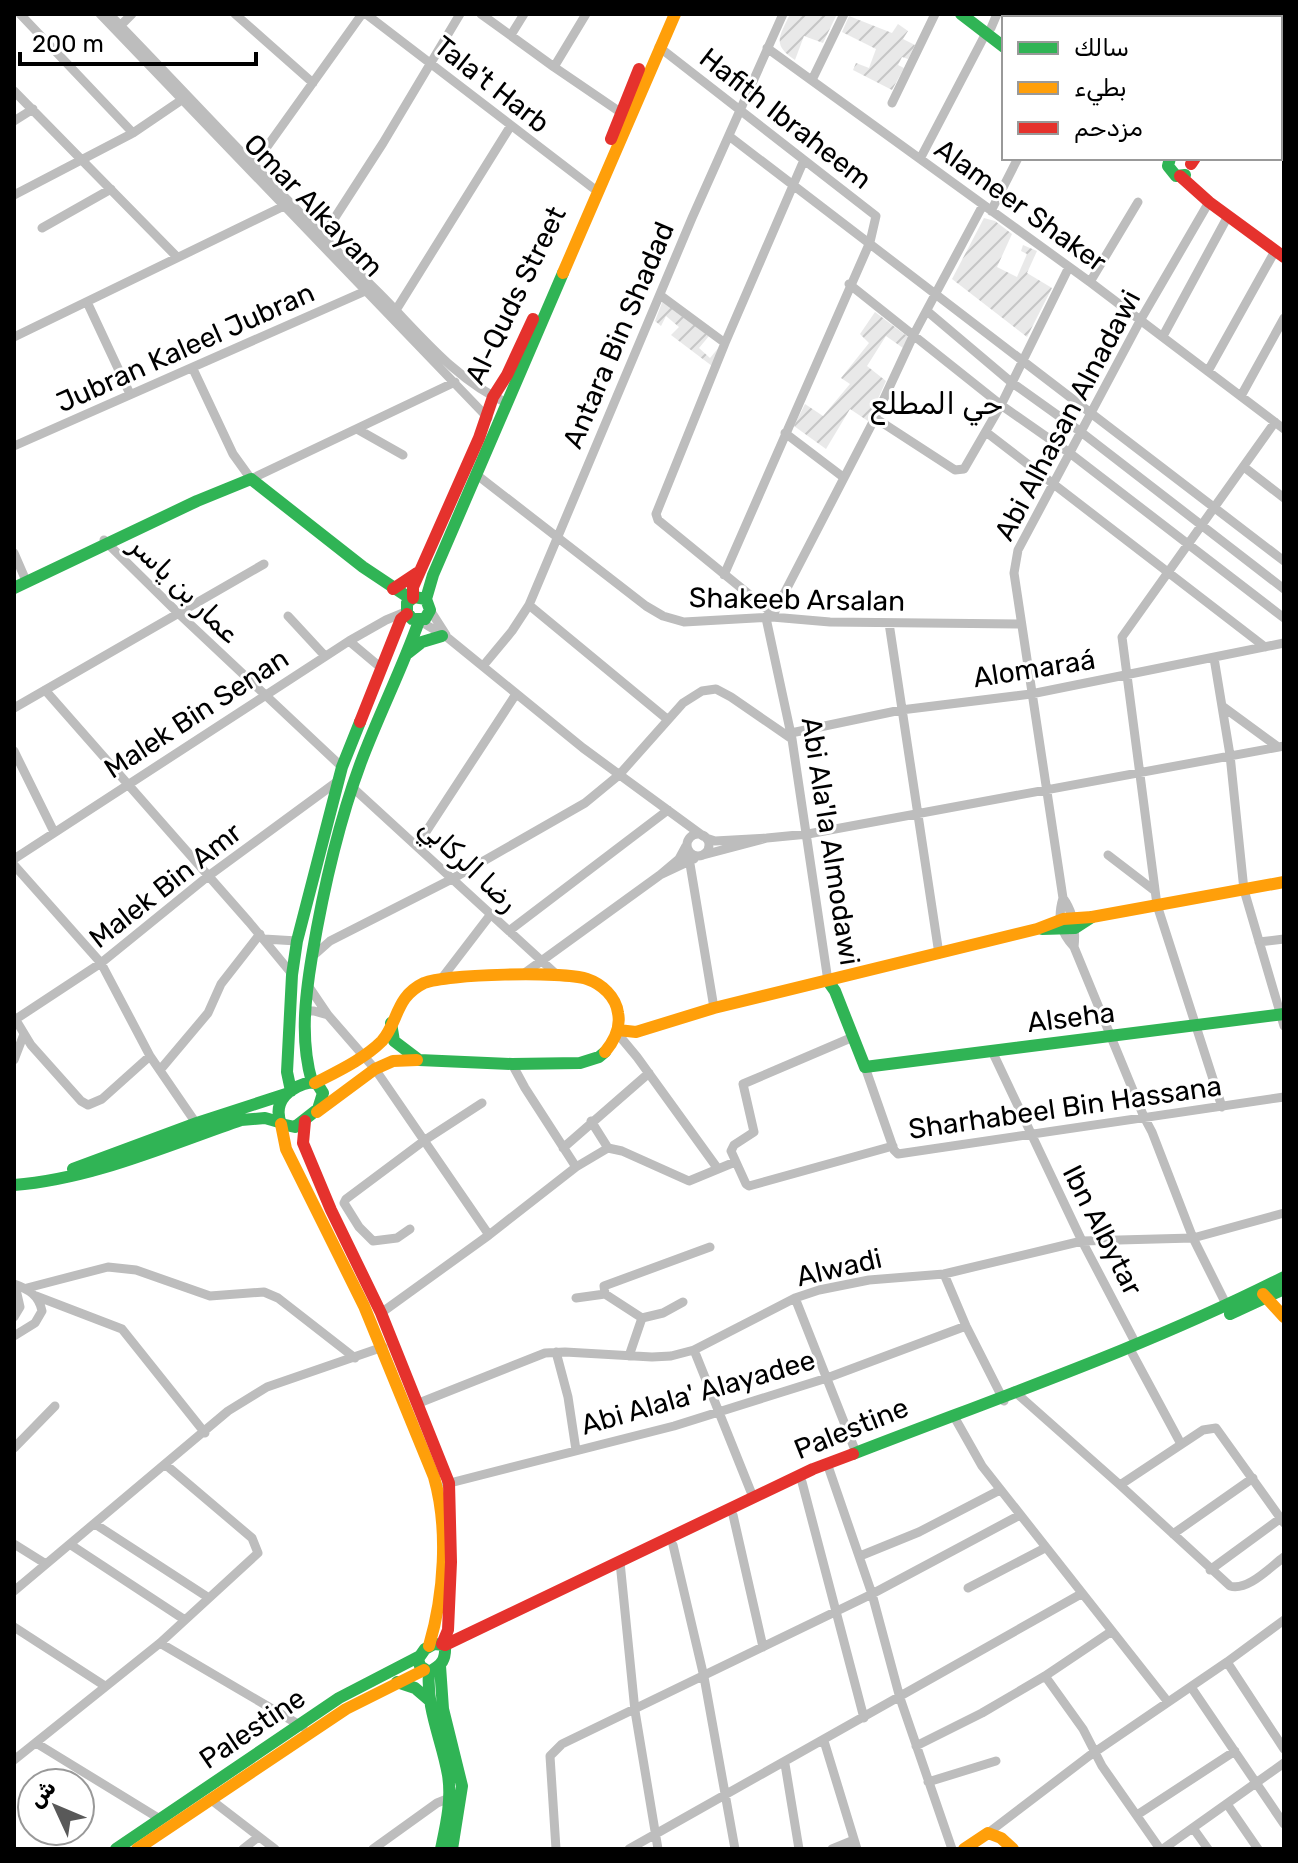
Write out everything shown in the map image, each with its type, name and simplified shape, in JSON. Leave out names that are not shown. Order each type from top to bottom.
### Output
[{"type":"main road","name":"Al-Quds Street","points":[[288,1092],[292,975],[297,941],[342,767],[401,619],[415,609],[413,587],[479,438],[493,397],[507,375],[593,188],[620,112],[664,14]]},
{"type":"main road","points":[[317,1112],[324,1098],[305,1061],[307,984],[310,959],[352,787],[404,656],[415,609],[477,475],[675,14]]},
{"type":"main road","points":[[961,14],[1002,37]]},
{"type":"main road","points":[[972,14],[1002,45]]},
{"type":"main road","points":[[1169,161],[1172,174],[1188,166]]},
{"type":"main road","points":[[1188,166],[1209,202],[1281,252]]},
{"type":"main road","points":[[1188,166],[1212,194],[1281,252]]},
{"type":"main road","points":[[19,578],[251,479],[371,571],[415,609]]},
{"type":"main road","points":[[14,588],[110,541]]},
{"type":"main road","points":[[363,567],[367,576],[415,609]]},
{"type":"main road","points":[[393,589],[421,570]]},
{"type":"main road","points":[[404,656],[422,642],[445,637]]},
{"type":"main road","points":[[618,1032],[636,1032],[714,1008],[1037,929],[1284,882]]},
{"type":"main road","points":[[14,1185],[61,1179],[198,1128],[305,1083],[314,1083],[363,1054],[384,1037],[406,995],[415,987],[442,978],[556,974],[589,979],[609,992],[619,1015],[618,1032],[608,1049],[588,1062],[393,1061],[375,1069],[305,1121],[290,1128],[256,1117],[198,1128]]},
{"type":"main road","name":"Abi Ala'la Almodawi","points":[[828,981],[835,991],[865,1067]]},
{"type":"main road","name":"Alseha","points":[[865,1067],[1197,1025],[1283,1018]]},
{"type":"main road","points":[[391,1023],[394,1041],[419,1060]]},
{"type":"main road","points":[[288,1092],[278,1104],[276,1116],[286,1149],[361,1296],[443,1485],[435,1632],[443,1709],[458,1761],[452,1849]]},
{"type":"main road","points":[[305,1121],[303,1143],[419,1403],[443,1485],[451,1562],[448,1630],[436,1657],[429,1700],[448,1777],[456,1796],[441,1849]]},
{"type":"main road","points":[[300,1175],[314,1171]]},
{"type":"main road","name":"Palestine","points":[[116,1849],[304,1728],[397,1682],[464,1638],[673,1545],[753,1497],[855,1450],[1247,1308],[1271,1292],[1284,1277]]},
{"type":"main road","points":[[1271,1292],[1282,1311]]},
{"type":"main road","name":"Palestine","points":[[1134,1348],[1227,1306],[1271,1292]]},
{"type":"main road","points":[[1247,1308],[1263,1305],[1282,1311]]},
{"type":"main road","name":"Palestine","points":[[137,1849],[210,1799],[358,1686],[420,1656],[436,1657],[711,1521],[733,1515],[829,1469],[1011,1396]]},
{"type":"main road","points":[[448,1630],[464,1638]]},
{"type":"main road","points":[[397,1682],[415,1688],[429,1700]]},
{"type":"main road","points":[[964,1849],[988,1833],[1001,1838],[1013,1849]]},
{"type":"street","points":[[20,14],[133,133]]},
{"type":"street","name":"Omar Alkayam","points":[[100,14],[118,28],[284,206],[370,289],[396,310],[468,381],[507,403]]},
{"type":"street","name":"Omar Alkayam","points":[[109,14],[118,28]]},
{"type":"street","points":[[118,28],[132,14]]},
{"type":"street","points":[[235,14],[313,83]]},
{"type":"street","points":[[254,165],[364,14]]},
{"type":"street","name":"Tala't Harb","points":[[364,14],[593,188]]},
{"type":"street","points":[[323,236],[460,14]]},
{"type":"street","points":[[481,14],[620,112]]},
{"type":"street","points":[[511,35],[524,14]]},
{"type":"street","points":[[554,67],[586,14]]},
{"type":"street","name":"Antara Bin Shadad","points":[[483,666],[529,605],[783,14]]},
{"type":"street","points":[[812,80],[844,14]]},
{"type":"street","points":[[892,103],[935,14]]},
{"type":"street","points":[[920,159],[997,14]]},
{"type":"street","name":"Hafith Ibraheem","points":[[659,47],[875,214],[870,242]]},
{"type":"street","name":"Alameer Shaker","points":[[767,48],[1141,319],[1284,429]]},
{"type":"street","points":[[14,91],[177,257]]},
{"type":"street","points":[[14,195],[133,133],[185,98]]},
{"type":"street","name":"Omar Alkayam","points":[[185,98],[323,236],[485,416],[498,425]]},
{"type":"street","points":[[14,121],[33,109]]},
{"type":"street","points":[[396,310],[510,127]]},
{"type":"street","points":[[729,136],[1284,561]]},
{"type":"street","points":[[804,160],[656,514],[658,520],[770,617],[875,418],[914,334],[1017,160]]},
{"type":"street","points":[[42,228],[111,189]]},
{"type":"street","points":[[1090,282],[1138,202]]},
{"type":"street","name":"Abi Alhasan Alnadawi","points":[[1067,923],[1071,908],[1063,898],[1020,624],[1015,555],[1141,319],[1209,202]]},
{"type":"street","points":[[14,337],[284,206]]},
{"type":"street","points":[[1163,336],[1228,216]]},
{"type":"street","points":[[724,575],[870,242]]},
{"type":"street","points":[[1208,371],[1281,252]]},
{"type":"street","points":[[875,418],[957,470],[966,467],[1001,405],[1069,267]]},
{"type":"street","points":[[849,284],[1001,405],[1071,454],[1284,618]]},
{"type":"street","name":"Jubran Kaleel Jubran","points":[[14,446],[370,289]]},
{"type":"street","points":[[660,295],[725,343]]},
{"type":"street","points":[[87,302],[130,394]]},
{"type":"street","points":[[927,311],[1011,382],[1081,432],[1284,589]]},
{"type":"street","points":[[1241,396],[1284,318]]},
{"type":"street","points":[[193,369],[233,454],[251,479],[455,382]]},
{"type":"street","points":[[1222,1107],[1157,905],[1126,675],[1124,633],[1275,422]]},
{"type":"street","points":[[357,429],[403,455]]},
{"type":"street","points":[[986,432],[1170,571],[1279,645]]},
{"type":"street","points":[[785,433],[843,477]]},
{"type":"street","points":[[1244,467],[1284,498]]},
{"type":"street","name":"Shakeeb Arsalan","points":[[477,475],[646,606],[663,616],[684,622],[770,617],[889,623],[1020,624]]},
{"type":"street","name":"عمار بن ياسر","points":[[110,541],[177,612],[342,767]]},
{"type":"street","points":[[14,553],[19,578]]},
{"type":"street","points":[[14,708],[264,564]]},
{"type":"street","points":[[529,605],[667,719]]},
{"type":"street","points":[[415,609],[516,694],[704,837],[709,847],[702,855]]},
{"type":"street","name":"Malek Bin Senan","points":[[14,859],[349,641],[386,620],[415,609]]},
{"type":"street","points":[[288,616],[325,656]]},
{"type":"street","name":"Abi Ala'la Almodawi","points":[[770,617],[808,834],[828,981]]},
{"type":"street","points":[[889,623],[939,954]]},
{"type":"street","points":[[349,641],[380,667]]},
{"type":"street","name":"Alomaraá","points":[[792,736],[901,710],[1031,694],[1279,645]]},
{"type":"street","points":[[1214,658],[1230,755],[1244,890],[1283,1018]]},
{"type":"street","points":[[310,959],[330,941],[452,879],[585,803],[619,775],[667,719],[702,691],[716,689],[792,736]]},
{"type":"street","points":[[45,690],[292,975]]},
{"type":"street","points":[[418,844],[516,694]]},
{"type":"street","points":[[1222,706],[1281,746]]},
{"type":"street","points":[[522,975],[660,875],[688,851],[692,836],[715,841],[808,834],[1281,746]]},
{"type":"street","points":[[14,751],[54,832]]},
{"type":"street","name":"Malek Bin Amr","points":[[15,1018],[101,963],[207,877],[338,781]]},
{"type":"street","name":"رضا الركابي","points":[[352,787],[418,844],[556,974]]},
{"type":"street","points":[[671,813],[688,851],[714,1008]]},
{"type":"street","points":[[509,931],[671,813]]},
{"type":"street","points":[[688,851],[694,856],[702,855],[767,838]]},
{"type":"street","points":[[660,875],[688,851]]},
{"type":"street","points":[[1108,855],[1155,891]]},
{"type":"street","points":[[14,865],[101,963],[150,1056],[198,1128]]},
{"type":"street","points":[[442,978],[491,914]]},
{"type":"street","points":[[1067,923],[1074,947],[1193,1238],[1227,1306]]},
{"type":"street","points":[[262,937],[297,941]]},
{"type":"street","points":[[160,1070],[208,1013],[221,984],[262,937]]},
{"type":"street","points":[[1259,942],[1284,939]]},
{"type":"street","points":[[307,984],[328,1015],[375,1069],[489,1235]]},
{"type":"street","points":[[306,1011],[328,1015]]},
{"type":"street","points":[[15,1018],[24,1034],[81,1101],[88,1105],[102,1099],[150,1056]]},
{"type":"street","points":[[618,1032],[718,1169]]},
{"type":"street","points":[[14,1060],[24,1034]]},
{"type":"street","points":[[853,1037],[743,1084],[754,1132],[731,1148],[735,1162],[746,1184],[753,1186],[893,1146]]},
{"type":"street","name":"Ibn Albytar","points":[[992,1051],[1181,1444]]},
{"type":"street","points":[[512,1064],[576,1167]]},
{"type":"street","name":"Sharhabeel Bin Hassana","points":[[865,1067],[895,1153],[901,1154],[1284,1097]]},
{"type":"street","points":[[563,1148],[649,1073]]},
{"type":"street","points":[[410,1229],[397,1238],[373,1241],[359,1227],[344,1203],[425,1140],[482,1103]]},
{"type":"street","points":[[591,1121],[608,1148]]},
{"type":"street","points":[[381,1313],[576,1167],[608,1148],[622,1151],[689,1181],[735,1162]]},
{"type":"street","name":"Alwadi","points":[[419,1403],[535,1356],[556,1352],[671,1356],[694,1350],[795,1298],[819,1290],[869,1280],[944,1274],[1082,1241],[1193,1238],[1284,1213]]},
{"type":"street","points":[[605,1294],[604,1286],[710,1247]]},
{"type":"street","points":[[27,1288],[108,1267],[136,1270],[210,1296],[264,1292],[278,1298],[355,1358]]},
{"type":"street","points":[[944,1274],[966,1326],[1011,1396],[1120,1485],[1210,1570],[1230,1586],[1239,1588],[1284,1557]]},
{"type":"street","points":[[15,1284],[27,1288],[36,1296],[122,1329],[205,1433]]},
{"type":"street","points":[[14,1317],[20,1307],[15,1284]]},
{"type":"street","points":[[576,1298],[605,1294],[642,1318],[663,1313],[683,1302]]},
{"type":"street","points":[[14,1336],[39,1318],[42,1311],[36,1296]]},
{"type":"street","points":[[795,1298],[855,1450]]},
{"type":"street","points":[[629,1356],[642,1318]]},
{"type":"street","name":"Abi Alala' Alayadee","points":[[443,1485],[632,1438],[718,1412],[827,1378],[966,1326]]},
{"type":"street","points":[[14,1591],[228,1411],[267,1387],[383,1347]]},
{"type":"street","points":[[694,1350],[753,1497]]},
{"type":"street","points":[[556,1352],[568,1397],[576,1450]]},
{"type":"street","points":[[14,1448],[55,1406]]},
{"type":"street","points":[[956,1420],[982,1466],[1000,1490],[1168,1702]]},
{"type":"street","points":[[1120,1485],[1206,1428],[1216,1428],[1282,1520],[1210,1570]]},
{"type":"street","points":[[14,1760],[160,1643],[258,1553],[257,1544],[252,1538],[166,1465]]},
{"type":"street","points":[[829,1469],[872,1594],[900,1698],[952,1849]]},
{"type":"street","points":[[1173,1534],[1253,1478]]},
{"type":"street","points":[[802,1482],[864,1718]]},
{"type":"street","points":[[860,1556],[919,1532],[1000,1490]]},
{"type":"street","points":[[733,1515],[763,1647]]},
{"type":"street","points":[[556,1849],[550,1756],[562,1744],[872,1594],[1020,1515]]},
{"type":"street","points":[[95,1524],[209,1598]]},
{"type":"street","points":[[14,1544],[46,1564]]},
{"type":"street","points":[[71,1545],[185,1620]]},
{"type":"street","points":[[673,1545],[704,1677],[735,1849]]},
{"type":"street","points":[[968,1588],[1045,1548]]},
{"type":"street","points":[[620,1566],[635,1711],[658,1849]]},
{"type":"street","points":[[629,1849],[785,1764],[1081,1594]]},
{"type":"street","points":[[988,1833],[1096,1751],[1284,1620]]},
{"type":"street","points":[[14,1627],[105,1686]]},
{"type":"street","points":[[916,1746],[982,1713],[1112,1631]]},
{"type":"street","points":[[160,1643],[304,1728]]},
{"type":"street","points":[[1227,1662],[1284,1749]]},
{"type":"street","points":[[1045,1676],[1096,1751],[1102,1766],[1162,1849],[1284,1763]]},
{"type":"street","points":[[1191,1687],[1284,1824]]},
{"type":"street","points":[[824,1741],[855,1844],[832,1849]]},
{"type":"street","points":[[36,1743],[160,1819]]},
{"type":"street","points":[[1137,1815],[1235,1751]]},
{"type":"street","points":[[928,1782],[996,1761]]},
{"type":"street","points":[[785,1764],[799,1849]]},
{"type":"street","points":[[373,1849],[437,1803],[456,1796]]},
{"type":"street","points":[[210,1799],[275,1849]]},
{"type":"street","points":[[1227,1804],[1258,1849]]},
{"type":"street","points":[[1193,1828],[1208,1849]]},
{"type":"street","points":[[243,1849],[257,1838]]},
{"type":"shaded area","points":[[790,14],[837,14],[823,43],[804,36],[795,60],[780,44]]},
{"type":"shaded area","points":[[849,16],[892,33],[898,24],[908,31],[903,39],[915,45],[908,59],[902,57],[898,65],[904,68],[892,90],[853,70],[856,63],[869,68],[876,49],[842,32]]},
{"type":"shaded area","points":[[984,218],[995,221],[1012,234],[997,267],[1017,277],[1027,254],[1021,251],[1023,245],[1037,251],[1027,273],[1052,288],[1027,337],[952,279]]},
{"type":"shaded area","points":[[663,300],[709,336],[699,348],[710,358],[720,346],[712,366],[671,335],[679,327],[666,316],[661,326],[655,321]]},
{"type":"shaded area","points":[[875,312],[908,337],[903,348],[886,336],[867,366],[886,381],[868,421],[850,409],[826,449],[794,426],[805,404],[823,416],[850,384],[841,378],[869,343],[860,334]]},
{"type":"traffic: fast","points":[[961,14],[1002,45]]},
{"type":"traffic: fast","points":[[1170,160],[1168,166],[1176,176],[1185,175]]},
{"type":"traffic: fast","points":[[426,599],[414,597],[407,603],[407,612],[412,619],[425,619],[430,610],[426,599],[433,575],[563,273]]},
{"type":"traffic: fast","points":[[14,588],[197,501],[251,479],[363,567],[411,599]]},
{"type":"traffic: fast","points":[[312,1082],[306,1050],[306,1003],[326,882],[361,762],[419,621]]},
{"type":"traffic: fast","points":[[408,653],[422,642],[442,636]]},
{"type":"traffic: fast","points":[[291,1091],[287,1072],[297,941],[342,767],[360,722]]},
{"type":"traffic: fast","points":[[1042,929],[1075,928],[1092,917]]},
{"type":"traffic: fast","points":[[828,981],[835,991],[865,1067],[1284,1014]]},
{"type":"traffic: fast","points":[[391,1023],[394,1041],[419,1060],[580,1063],[605,1052]]},
{"type":"traffic: fast","points":[[312,1082],[323,1093],[318,1109],[295,1127],[281,1124],[279,1108],[285,1096],[297,1087],[312,1082]]},
{"type":"traffic: fast","points":[[73,1169],[286,1094]]},
{"type":"traffic: fast","points":[[14,1185],[43,1182],[101,1168],[241,1120],[265,1118],[279,1122]]},
{"type":"traffic: fast","points":[[853,1454],[1125,1349],[1284,1277]]},
{"type":"traffic: fast","points":[[1230,1314],[1284,1289]]},
{"type":"traffic: fast","points":[[434,1644],[445,1645],[445,1655],[440,1664],[429,1672],[420,1666],[418,1659],[425,1649],[434,1644]]},
{"type":"traffic: fast","points":[[116,1849],[339,1698],[420,1656]]},
{"type":"traffic: fast","points":[[440,1666],[443,1709],[462,1786],[452,1849]]},
{"type":"traffic: fast","points":[[429,1672],[432,1712],[449,1784],[448,1812],[441,1849]]},
{"type":"traffic: fast","points":[[397,1682],[415,1688],[429,1700]]},
{"type":"traffic: slow","points":[[563,273],[675,14]]},
{"type":"traffic: slow","points":[[618,1030],[636,1032],[714,1008],[1037,929],[1063,919],[1092,917],[1284,882]]},
{"type":"traffic: slow","points":[[315,1083],[359,1059],[382,1041],[402,1002],[415,989],[424,983],[455,977],[554,975],[593,981],[603,988],[617,1007],[616,1034],[605,1052]]},
{"type":"traffic: slow","points":[[317,1112],[375,1069],[393,1061],[417,1060]]},
{"type":"traffic: slow","points":[[281,1124],[286,1149],[364,1306],[434,1477],[442,1518],[443,1562],[429,1646]]},
{"type":"traffic: slow","points":[[1263,1294],[1284,1317]]},
{"type":"traffic: slow","points":[[137,1849],[346,1709],[424,1670]]},
{"type":"traffic: slow","points":[[964,1849],[988,1833],[1001,1838],[1013,1849]]},
{"type":"traffic: jam","points":[[611,139],[639,69]]},
{"type":"traffic: jam","points":[[1191,164],[1194,160]]},
{"type":"traffic: jam","points":[[1180,176],[1209,202],[1284,257]]},
{"type":"traffic: jam","points":[[413,598],[413,587],[479,438],[493,397],[507,375],[533,319]]},
{"type":"traffic: jam","points":[[393,589],[417,573]]},
{"type":"traffic: jam","points":[[360,722],[401,619],[407,614]]},
{"type":"traffic: jam","points":[[305,1121],[303,1143],[331,1210],[381,1313],[449,1483],[451,1562],[448,1630],[442,1644]]},
{"type":"traffic: jam","points":[[445,1645],[813,1469],[853,1454]]},
{"type":"district","name":"حي المطلع","points":[[937,404]]}]
